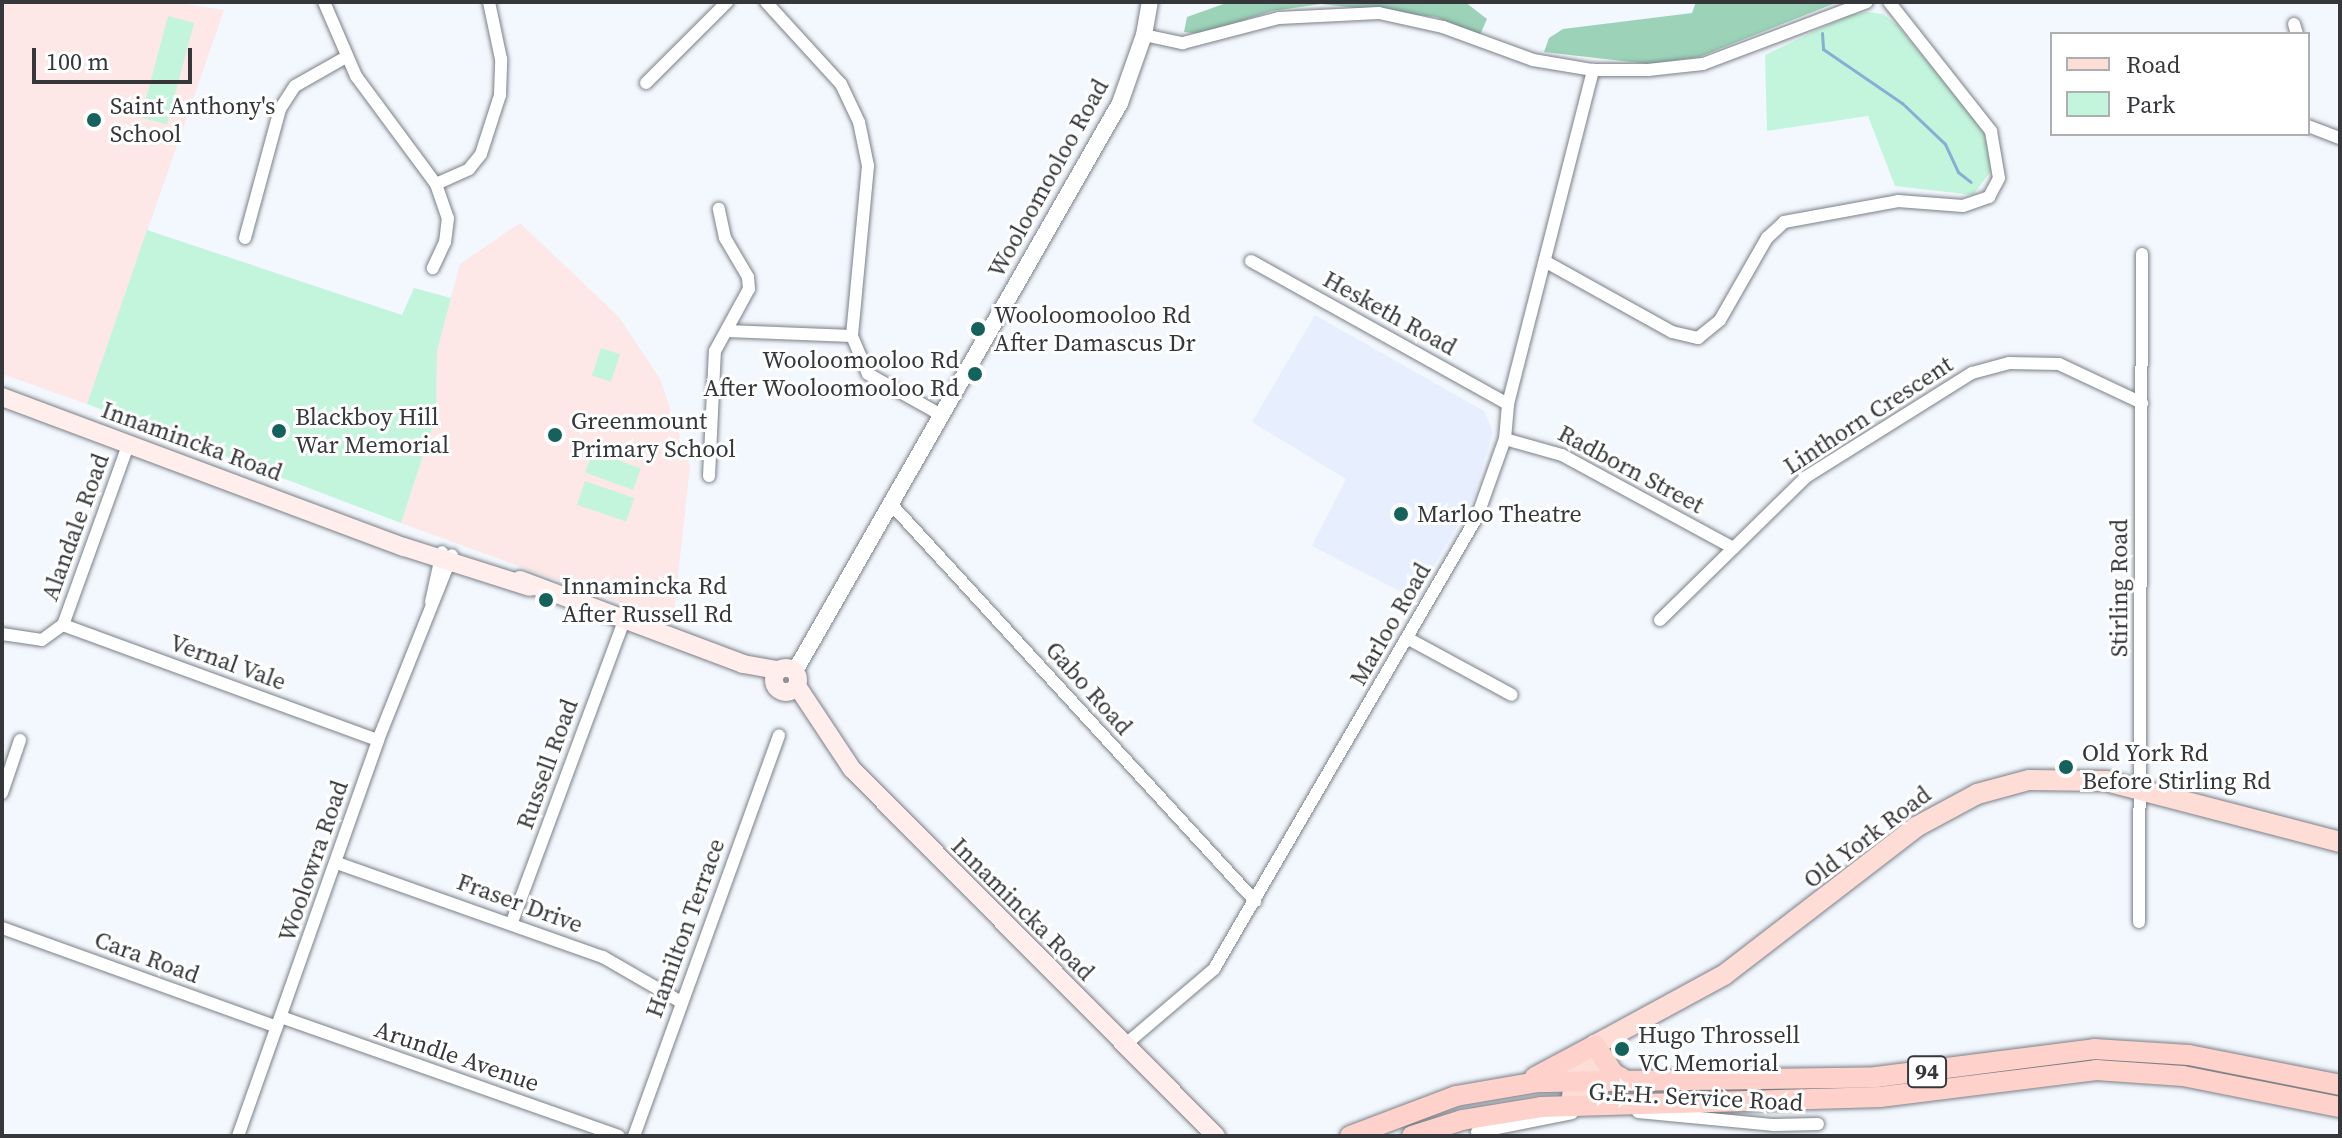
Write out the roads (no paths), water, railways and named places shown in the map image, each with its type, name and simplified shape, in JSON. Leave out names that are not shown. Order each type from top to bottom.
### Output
[{"type":"highway","points":[[1502,1087],[1546,1074],[1595,1045],[1613,1073],[1623,1079]]},
{"type":"highway","name":"94","points":[[1350,1136],[1415,1108],[1502,1087],[1580,1079],[1876,1077],[2051,1053],[2138,1049],[2340,1085]]},
{"type":"highway","name":"94","points":[[1412,1136],[1579,1104],[1880,1097],[2096,1070],[2183,1076],[2340,1107]]},
{"type":"main road","name":"Innamincka Road","points":[[2,397],[128,445],[743,664],[789,674],[807,707],[852,769],[1216,1136]]},
{"type":"main road","name":"Old York Road","points":[[1595,1045],[1724,975],[1916,827],[1963,800],[2040,779],[2084,779],[2140,789],[2340,842]]},
{"type":"main road","points":[[1579,1104],[1580,1079],[1595,1045]]},
{"type":"street","points":[[324,2],[346,57],[436,184],[448,218],[445,242],[433,268]]},
{"type":"street","points":[[436,184],[469,169],[481,154],[500,95],[501,59],[489,2]]},
{"type":"street","points":[[646,83],[727,2]]},
{"type":"street","points":[[766,2],[841,84],[859,122],[868,166],[852,336],[868,374],[941,415]]},
{"type":"street","name":"Wooloomooloo Road","points":[[789,674],[891,504],[1120,103],[1144,35],[1150,2]]},
{"type":"street","points":[[1144,35],[1183,43],[1279,18],[1379,13],[1443,27],[1533,60],[1593,70],[1703,64],[1867,2]]},
{"type":"street","points":[[1548,263],[1672,332],[1698,338],[1720,320],[1767,238],[1784,222],[1898,201],[1963,206],[1989,197],[1999,178],[1991,131],[1889,2]]},
{"type":"street","points":[[245,238],[280,109],[295,86],[346,57]]},
{"type":"street","name":"Marloo Road","points":[[1126,1044],[1214,969],[1477,517],[1505,439],[1508,404],[1548,263],[1593,70]]},
{"type":"street","points":[[2310,127],[2340,138]]},
{"type":"street","points":[[709,476],[715,351],[744,305],[748,277],[725,238],[719,209]]},
{"type":"street","name":"Stirling Road","points":[[2139,922],[2142,254]]},
{"type":"street","name":"Hesketh Road","points":[[1251,261],[1508,404]]},
{"type":"street","points":[[727,331],[852,336]]},
{"type":"street","name":"Linthorn Crescent","points":[[1660,620],[1806,477],[1972,373],[2009,363],[2059,364],[2142,403]]},
{"type":"street","name":"Radborn Street","points":[[1505,439],[1562,455],[1733,548]]},
{"type":"street","name":"Alandale Road","points":[[63,625],[128,445]]},
{"type":"street","name":"Gabo Road","points":[[891,504],[1255,901]]},
{"type":"street","name":"Woolowra Road","points":[[238,1136],[446,558]]},
{"type":"street","name":"Russell Road","points":[[512,922],[624,621]]},
{"type":"street","points":[[2,634],[42,640],[63,625]]},
{"type":"street","name":"Vernal Vale","points":[[63,625],[378,740]]},
{"type":"street","points":[[1407,638],[1512,695]]},
{"type":"street","name":"Hamilton Terrace","points":[[634,1136],[779,735]]},
{"type":"street","points":[[2,793],[20,740]]},
{"type":"street","name":"Fraser Drive","points":[[337,863],[512,922],[625,967],[681,1002]]},
{"type":"street","name":"Cara Road","points":[[2,928],[279,1022]]},
{"type":"street","name":"Arundle Avenue","points":[[279,1022],[619,1136]]},
{"type":"street","points":[[1502,1087],[1504,1120]]},
{"type":"street","name":"G.E.H. Service Road","points":[[1477,1132],[1504,1120],[1581,1112],[1818,1124]]},
{"type":"waterway","points":[[1822,33],[1823,49],[1902,103],[1945,144],[1958,172],[1971,182]]},
{"type":"place","name":"Saint Anthony's School","points":[[94,120]]},
{"type":"place","name":"Wooloomooloo Rd After Damascus Dr","points":[[978,329]]},
{"type":"place","name":"Wooloomooloo Rd After Wooloomooloo Rd","points":[[975,374]]},
{"type":"place","name":"Blackboy Hill War Memorial","points":[[279,431]]},
{"type":"place","name":"Greenmount Primary School","points":[[555,435]]},
{"type":"place","name":"Marloo Theatre","points":[[1401,514]]},
{"type":"place","name":"Innamincka Rd After Russell Rd","points":[[546,600]]},
{"type":"place","name":"Old York Rd Before Stirling Rd","points":[[2066,767]]},
{"type":"place","name":"Hugo Throssell VC Memorial","points":[[1622,1049]]}]
